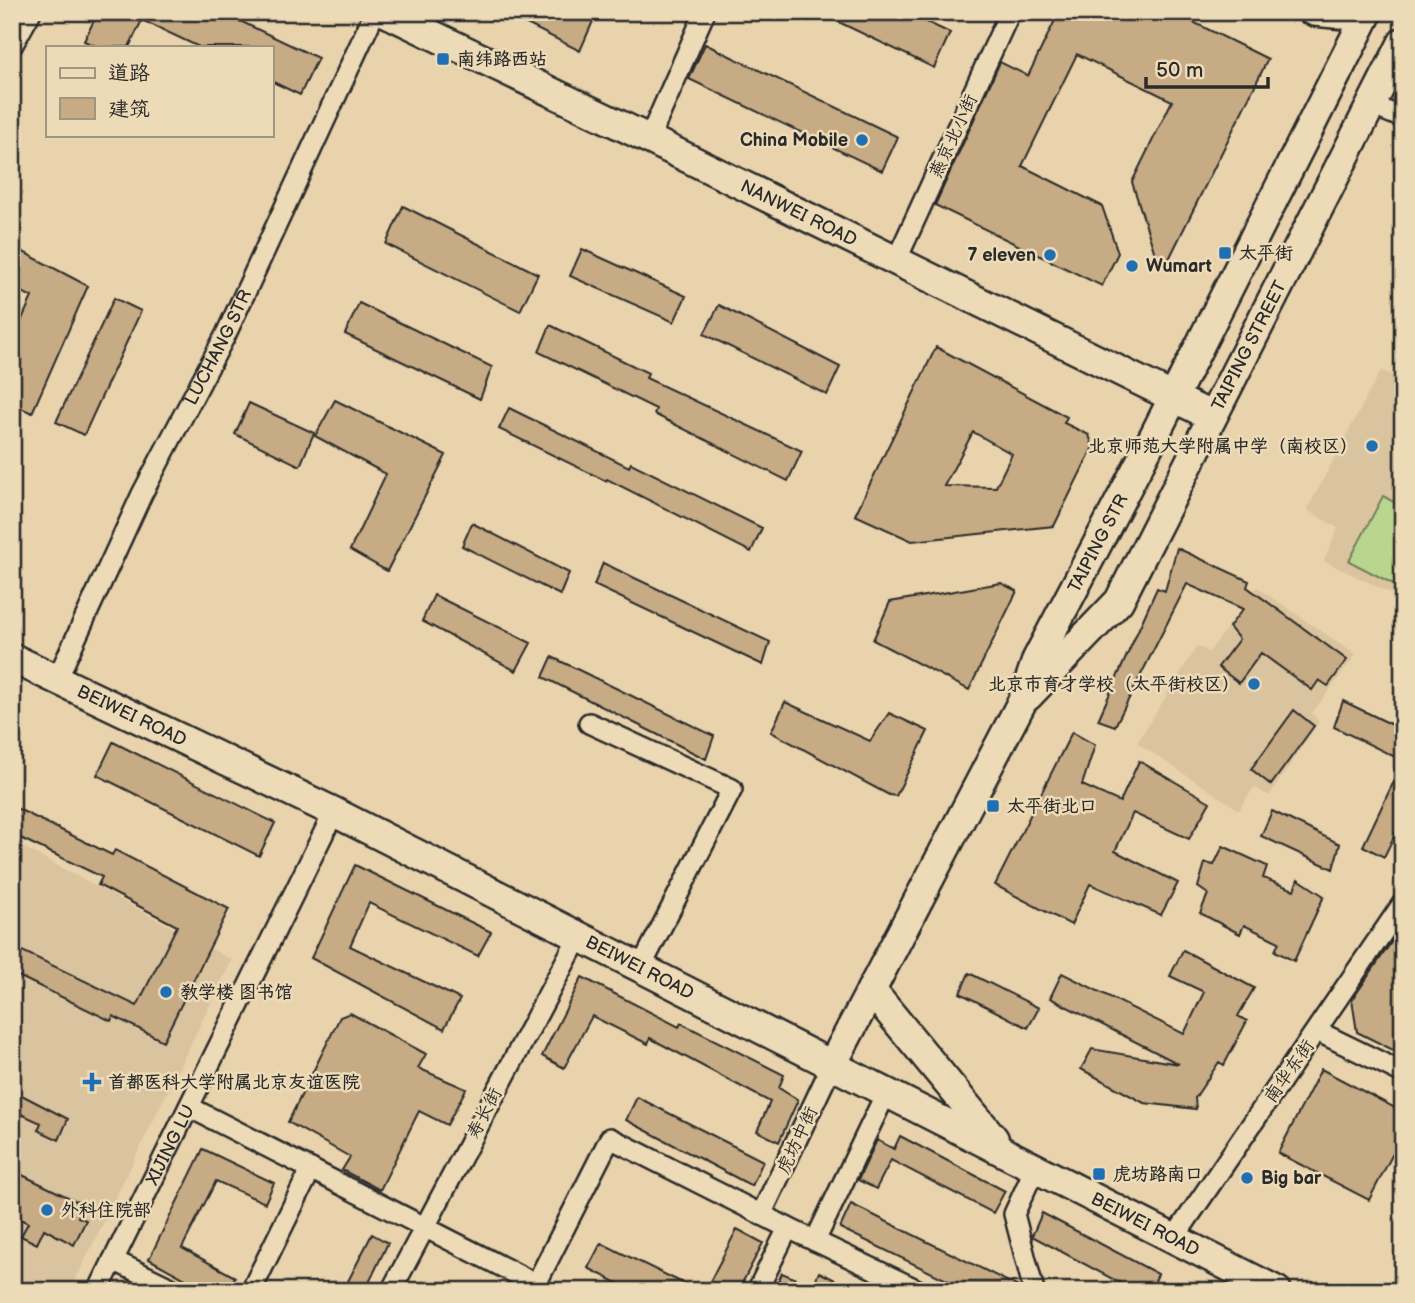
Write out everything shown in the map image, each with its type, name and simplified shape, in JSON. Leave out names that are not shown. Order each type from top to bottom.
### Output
[{"type":"street","points":[[12,46],[32,12]]},
{"type":"street","name":"LUCHANG STR","points":[[57,679],[142,494],[226,334],[375,12]]},
{"type":"street","name":"NANWEI ROAD","points":[[385,12],[1211,416]]},
{"type":"street","points":[[649,139],[705,12]]},
{"type":"street","name":"燕京北小街","points":[[896,261],[1010,12]]},
{"type":"street","points":[[1305,12],[1314,16],[1366,16],[1403,40]]},
{"type":"street","name":"TAIPING STR","points":[[832,1065],[1023,700],[1037,659],[1174,398],[1366,16]]},
{"type":"street","name":"TAIPING STREET","points":[[1023,700],[1119,601],[1403,40]]},
{"type":"street","points":[[1371,104],[1403,118]]},
{"type":"street","name":"BEIWEI ROAD","points":[[12,658],[334,812],[1003,1149],[1268,1288]]},
{"type":"street","points":[[589,723],[732,789],[641,967]]},
{"type":"street","name":"XIJING LU","points":[[98,1291],[334,812]]},
{"type":"street","name":"南华东街","points":[[1174,1238],[1403,903]]},
{"type":"street","name":"寿长街","points":[[391,1291],[579,936]]},
{"type":"street","points":[[871,990],[1003,1149]]},
{"type":"street","points":[[1317,1031],[1403,1073]]},
{"type":"street","name":"虎坊中街","points":[[761,1215],[832,1065]]},
{"type":"street","points":[[815,1241],[887,1091]]},
{"type":"street","points":[[189,1107],[536,1284],[610,1138],[919,1291]]},
{"type":"street","points":[[1034,1291],[1014,1214],[1036,1166]]},
{"type":"street","points":[[251,1291],[310,1169]]},
{"type":"street","points":[[757,1291],[788,1228]]},
{"type":"street","points":[[113,1260],[177,1291]]},
{"type":"shaded area","name":"北京师范大学附属中学（南校区）","points":[[1381,370],[1403,381],[1403,599],[1324,561],[1338,528],[1307,510]]},
{"type":"shaded area","name":"北京市育才学校（太平街校区）","points":[[1257,587],[1356,655],[1312,713],[1319,722],[1269,796],[1254,787],[1239,810],[1137,743],[1197,646],[1209,652]]},
{"type":"shaded area","name":"首都医科大学附属北京友谊医院","points":[[12,841],[232,960],[70,1291],[12,1291]]},
{"type":"green space","points":[[1383,496],[1403,507],[1403,589],[1349,561]]},
{"type":"building","points":[[98,12],[221,12],[318,58],[300,95],[273,82],[273,46],[197,46],[142,20],[129,46],[96,46],[84,41]]},
{"type":"building","points":[[503,12],[597,12],[580,51]]},
{"type":"building","points":[[818,12],[906,12],[950,33],[934,68]]},
{"type":"building","points":[[1059,12],[1173,12],[1268,59],[1167,263],[1156,257],[1132,182],[1172,101],[1077,54],[1022,166],[1102,206],[1118,253],[1102,286],[935,205],[1000,62],[1028,76]]},
{"type":"building","points":[[705,44],[898,137],[882,171],[689,79]]},
{"type":"building","points":[[403,206],[538,274],[520,311],[386,244]]},
{"type":"building","points":[[12,246],[88,286],[32,413],[12,404],[12,341],[32,297],[12,287]]},
{"type":"building","points":[[582,249],[686,296],[674,322],[570,276]]},
{"type":"building","points":[[114,298],[141,311],[84,435],[56,422]]},
{"type":"building","points":[[359,303],[492,367],[480,399],[345,334]]},
{"type":"building","points":[[719,305],[840,367],[827,395],[704,334]]},
{"type":"building","points":[[550,325],[648,373],[646,378],[802,451],[788,481],[654,414],[656,409],[539,352]]},
{"type":"building","points":[[936,347],[1067,417],[1064,423],[1089,435],[1093,447],[1054,526],[912,541],[855,515]],"holes":[[[973,432],[1012,454],[996,487],[944,486]]]},
{"type":"building","points":[[335,400],[446,455],[387,571],[350,550],[386,474],[315,436]]},
{"type":"building","points":[[249,403],[314,433],[300,466],[235,434]]},
{"type":"building","points":[[509,408],[629,467],[631,463],[762,528],[751,552],[607,479],[606,481],[499,429]]},
{"type":"building","points":[[472,523],[569,573],[560,595],[462,546]]},
{"type":"building","points":[[1177,548],[1249,581],[1247,587],[1347,660],[1328,686],[1319,680],[1312,690],[1261,653],[1239,683],[1218,667],[1239,639],[1229,627],[1243,609],[1187,584],[1115,726],[1098,720],[1157,588],[1165,591]]},
{"type":"building","points":[[603,563],[770,642],[763,665],[594,585]]},
{"type":"building","points":[[1001,583],[1017,591],[969,690],[873,640],[890,602]]},
{"type":"building","points":[[434,595],[531,643],[516,671],[422,621]]},
{"type":"building","points":[[552,657],[714,736],[706,759],[543,677]]},
{"type":"building","points":[[1343,701],[1403,730],[1403,761],[1334,727]]},
{"type":"building","points":[[785,702],[870,741],[889,713],[928,731],[896,796],[889,795],[771,732]]},
{"type":"building","points":[[1294,710],[1314,726],[1271,785],[1251,769]]},
{"type":"building","points":[[1072,732],[1095,745],[1082,785],[1120,802],[1139,761],[1210,802],[1189,839],[1133,813],[1115,851],[1178,883],[1161,915],[1090,884],[1071,925],[995,885]]},
{"type":"building","points":[[113,742],[275,823],[259,856],[97,775]]},
{"type":"building","points":[[1403,762],[1403,818],[1384,857],[1363,846]]},
{"type":"building","points":[[12,806],[112,855],[115,850],[229,909],[163,1041],[113,1016],[111,1021],[12,973],[12,946],[137,1006],[177,926],[98,885],[102,877],[12,834]]},
{"type":"building","points":[[1272,811],[1340,844],[1333,869],[1261,836]]},
{"type":"building","points":[[1223,846],[1267,866],[1263,878],[1294,890],[1298,879],[1324,896],[1294,961],[1275,951],[1279,942],[1244,925],[1240,934],[1200,913],[1208,894],[1198,887],[1205,863],[1214,865]]},
{"type":"building","points":[[355,865],[491,932],[478,956],[369,903],[350,946],[460,999],[444,1029],[311,958]]},
{"type":"building","points":[[1403,925],[1403,1001],[1397,1013],[1403,1016],[1403,1055],[1357,1032],[1352,1000]]},
{"type":"building","points":[[1183,950],[1254,988],[1238,1016],[1247,1021],[1224,1065],[1219,1062],[1195,1098],[1196,1109],[1144,1103],[1081,1069],[1092,1049],[1179,1064],[1050,998],[1062,973],[1184,1034],[1204,992],[1170,976]]},
{"type":"building","points":[[969,973],[1039,1008],[1028,1028],[960,993]]},
{"type":"building","points":[[582,977],[679,1027],[681,1023],[784,1075],[779,1088],[798,1100],[779,1142],[757,1131],[770,1102],[650,1038],[648,1044],[592,1016],[564,1068],[542,1056]]},
{"type":"building","points":[[350,1013],[426,1054],[418,1068],[466,1089],[447,1125],[419,1111],[380,1190],[342,1170],[350,1157],[288,1122],[340,1017]]},
{"type":"building","points":[[1321,1069],[1403,1112],[1403,1134],[1369,1200],[1278,1153]]},
{"type":"building","points":[[12,1090],[68,1119],[59,1140],[38,1130],[41,1123],[19,1113],[12,1115]]},
{"type":"building","points":[[637,1097],[763,1161],[752,1186],[626,1120]]},
{"type":"building","points":[[900,1136],[1005,1191],[993,1213],[891,1160],[876,1189],[858,1180],[877,1140],[894,1149]]},
{"type":"building","points":[[203,1149],[274,1183],[265,1203],[216,1181],[182,1248],[235,1277],[228,1291],[207,1291],[149,1259]]},
{"type":"building","name":"外科住院部","points":[[12,1170],[84,1205],[78,1217],[86,1220],[74,1245],[44,1229],[37,1244],[21,1236],[28,1223],[12,1215]]},
{"type":"building","points":[[851,1204],[1021,1288],[1021,1291],[969,1291],[840,1228]]},
{"type":"building","points":[[1042,1213],[1158,1274],[1151,1291],[1135,1291],[1032,1236]]},
{"type":"building","points":[[737,1229],[763,1243],[738,1291],[705,1291]]},
{"type":"building","points":[[372,1234],[388,1243],[365,1291],[343,1291]]},
{"type":"building","points":[[601,1243],[699,1291],[633,1291],[588,1268]]},
{"type":"building","points":[[819,1272],[857,1291],[774,1291],[782,1273],[813,1286]]},
{"type":"place","name":"南纬路西站","points":[[443,59]]},
{"type":"place","name":"China Mobile","points":[[862,140]]},
{"type":"place","name":"太平街","points":[[1225,253]]},
{"type":"place","name":"7 eleven","points":[[1050,255]]},
{"type":"place","name":"Wumart","points":[[1132,266]]},
{"type":"place","name":"北京师范大学附属中学（南校区）","points":[[1372,446]]},
{"type":"place","name":"北京市育才学校（太平街校区）","points":[[1254,684]]},
{"type":"place","name":"太平街北口","points":[[993,806]]},
{"type":"place","name":"教学楼 图书馆","points":[[166,992]]},
{"type":"place","name":"首都医科大学附属北京友谊医院","points":[[92,1082]]},
{"type":"place","name":"虎坊路南口","points":[[1099,1174]]},
{"type":"place","name":"Big bar","points":[[1247,1178]]},
{"type":"place","name":"外科住院部","points":[[47,1210]]}]
